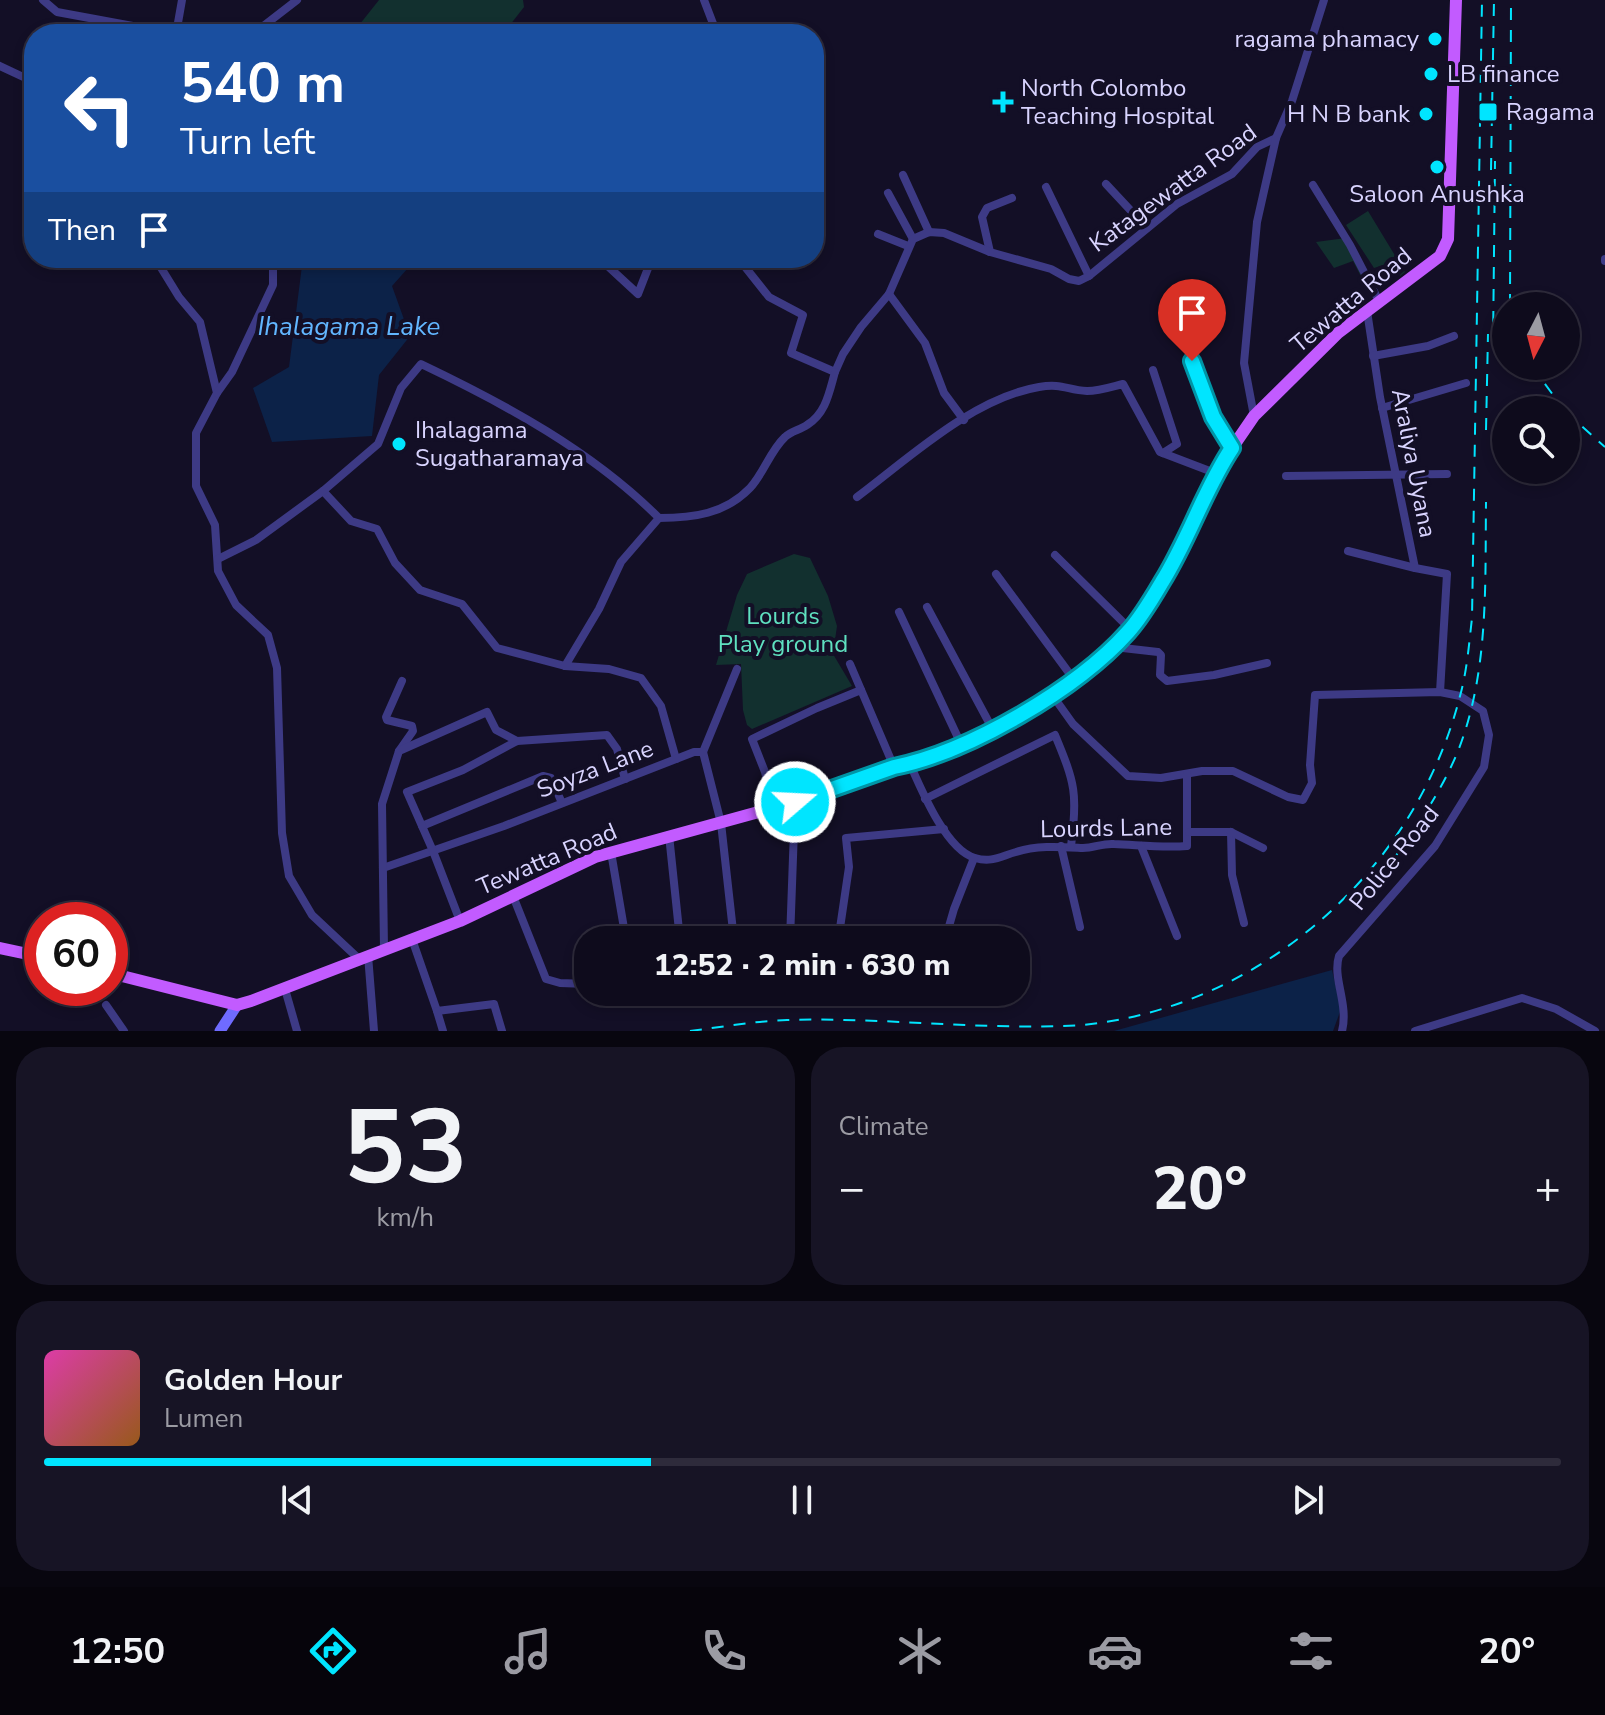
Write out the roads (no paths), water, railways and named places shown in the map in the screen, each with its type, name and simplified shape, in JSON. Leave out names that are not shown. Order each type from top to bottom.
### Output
[{"type":"main road","name":"Tewatta Road","points":[[237,1005],[460,921],[611,852],[795,802],[910,764],[993,730],[1075,681],[1131,630],[1163,580],[1194,522],[1215,473],[1254,416],[1338,333],[1440,256],[1448,239],[1456,0]]},
{"type":"main road","points":[[0,948],[24,953]]},
{"type":"main road","points":[[128,978],[237,1005]]},
{"type":"street","points":[[43,0],[57,12],[122,24]]},
{"type":"street","points":[[178,24],[182,0]]},
{"type":"street","points":[[704,0],[713,24]]},
{"type":"street","points":[[1254,416],[1244,363],[1257,222],[1276,138],[1292,101],[1324,0]]},
{"type":"street","points":[[265,24],[290,2]]},
{"type":"street","points":[[0,66],[24,77]]},
{"type":"street","name":"Katagewatta Road","points":[[929,232],[944,233],[990,252],[1051,269],[1079,281],[1177,204],[1232,174],[1257,147],[1276,138]]},
{"type":"street","points":[[218,559],[256,540],[323,491],[378,444],[401,388],[421,364],[496,400],[567,445],[639,499],[659,518],[692,518],[725,508],[751,487],[766,461],[787,435],[808,424],[825,408],[843,354],[889,294],[910,243],[929,232],[903,175]]},
{"type":"street","points":[[1106,184],[1147,228]]},
{"type":"street","points":[[1313,185],[1350,245],[1379,301]]},
{"type":"street","points":[[1046,187],[1089,276]]},
{"type":"street","points":[[888,193],[910,243]]},
{"type":"street","points":[[990,252],[982,217],[987,208],[1012,198]]},
{"type":"street","points":[[878,234],[910,243]]},
{"type":"street","points":[[161,268],[179,297],[200,322],[217,393]]},
{"type":"street","points":[[273,268],[273,285],[232,372],[196,433],[196,486],[215,525],[218,571],[236,605],[268,635],[277,668],[282,833],[289,876],[312,915],[363,957],[374,1031]]},
{"type":"street","points":[[610,268],[638,294],[648,268]]},
{"type":"street","points":[[746,268],[769,297],[803,315],[791,353],[835,372]]},
{"type":"street","points":[[889,294],[925,343],[944,393],[964,420]]},
{"type":"street","name":"Araliya Uyana","points":[[1367,311],[1382,408],[1415,568],[1447,574],[1440,692]]},
{"type":"street","points":[[1373,356],[1428,346],[1454,336]]},
{"type":"street","points":[[1192,361],[1213,417],[1232,448]]},
{"type":"street","points":[[1153,370],[1177,444],[1163,453]]},
{"type":"street","points":[[1382,408],[1466,383]]},
{"type":"street","points":[[857,497],[942,433],[995,401],[1035,387],[1058,384],[1091,391],[1123,384],[1163,453],[1215,473]]},
{"type":"street","points":[[1286,476],[1447,474]]},
{"type":"street","points":[[323,491],[351,521],[377,529],[395,563],[420,590],[462,604],[497,648],[565,666],[609,669],[641,678],[661,706],[676,759]]},
{"type":"street","points":[[565,666],[599,609],[621,562],[659,518]]},
{"type":"street","points":[[1348,551],[1415,568]]},
{"type":"street","points":[[1055,555],[1131,630]]},
{"type":"street","points":[[996,574],[1075,681]]},
{"type":"street","points":[[927,607],[993,730]]},
{"type":"street","points":[[899,612],[961,744]]},
{"type":"street","points":[[1114,647],[1158,652],[1161,655],[1160,675],[1167,681],[1214,675],[1267,663]]},
{"type":"street","points":[[850,664],[894,767]]},
{"type":"street","points":[[732,926],[721,823],[703,752],[737,669]]},
{"type":"street","points":[[384,949],[382,804],[399,751],[413,731],[412,726],[387,720],[386,717],[402,681]]},
{"type":"street","points":[[774,808],[752,739],[861,690]]},
{"type":"street","name":"Police Road","points":[[1187,774],[1233,771],[1288,797],[1303,800],[1312,783],[1310,765],[1315,695],[1440,692],[1460,696],[1483,711],[1489,735],[1484,767],[1435,846],[1339,956],[1336,964],[1346,1015],[1342,1031]]},
{"type":"street","points":[[1053,696],[1073,724],[1128,776],[1161,778],[1187,774]]},
{"type":"street","points":[[399,751],[487,712],[496,730],[517,741]]},
{"type":"street","points":[[460,921],[407,792],[463,770],[517,741],[607,735],[617,749],[625,779]]},
{"type":"street","points":[[925,799],[1055,735],[1071,774],[1076,796],[1066,846],[1080,927]]},
{"type":"street","name":"Soyza Lane","points":[[383,868],[694,752],[703,752]]},
{"type":"street","points":[[910,764],[925,799],[944,829],[961,850],[974,858],[949,926]]},
{"type":"street","name":"Lourds Lane","points":[[974,858],[999,859],[1016,852],[1066,846],[1087,848],[1109,843],[1159,848],[1187,846],[1187,774]]},
{"type":"street","points":[[422,826],[543,776],[551,778],[562,803]]},
{"type":"street","points":[[791,926],[795,802]]},
{"type":"street","points":[[840,926],[849,867],[846,838],[944,829]]},
{"type":"street","points":[[1189,832],[1231,832],[1263,848]]},
{"type":"street","points":[[1231,832],[1232,875],[1244,923]]},
{"type":"street","points":[[669,835],[679,926]]},
{"type":"street","points":[[1141,846],[1177,936]]},
{"type":"street","points":[[611,852],[624,926]]},
{"type":"street","points":[[513,896],[546,979],[574,984]]},
{"type":"street","points":[[412,939],[443,1031]]},
{"type":"street","points":[[285,989],[297,1031]]},
{"type":"street","points":[[1415,1031],[1522,998],[1556,1009],[1595,1031]]},
{"type":"street","points":[[437,1011],[494,1004],[502,1031]]},
{"type":"street","points":[[220,1031],[237,1005]]},
{"type":"street","points":[[107,1006],[124,1031]]},
{"type":"water","name":"Ihalagama Lake","points":[[302,268],[408,268],[392,286],[410,336],[379,375],[372,436],[272,442],[253,388],[289,367]]},
{"type":"water","points":[[1332,970],[1341,1009],[1333,1031],[1114,1031]]},
{"type":"railway","points":[[690,1031],[787,1020],[1083,1025],[1149,1013],[1211,990],[1269,959],[1322,919],[1369,872],[1408,818],[1439,759],[1460,696],[1468,657],[1472,618],[1482,0]]},
{"type":"railway","points":[[1491,170],[1494,0]]},
{"type":"railway","points":[[1510,292],[1511,0]]},
{"type":"railway","points":[[1494,292],[1495,161]]},
{"type":"railway","points":[[1486,430],[1488,334]]},
{"type":"railway","points":[[1542,380],[1554,396]]},
{"type":"railway","points":[[1580,425],[1605,447]]},
{"type":"railway","points":[[1392,861],[1420,822],[1444,780],[1468,721],[1483,628],[1486,502]]},
{"type":"place","name":"ragama phamacy","points":[[1435,39]]},
{"type":"place","name":"LB finance","points":[[1431,74]]},
{"type":"place","name":"North Colombo Teaching Hospital","points":[[1003,102]]},
{"type":"place","name":"Ragama","points":[[1488,112]]},
{"type":"place","name":"H N B bank","points":[[1426,114]]},
{"type":"place","name":"Saloon Anushka","points":[[1437,167]]},
{"type":"place","name":"Ihalagama Sugatharamaya","points":[[399,444]]},
{"type":"park label","name":"Lourds Play ground","points":[[783,630]]}]
